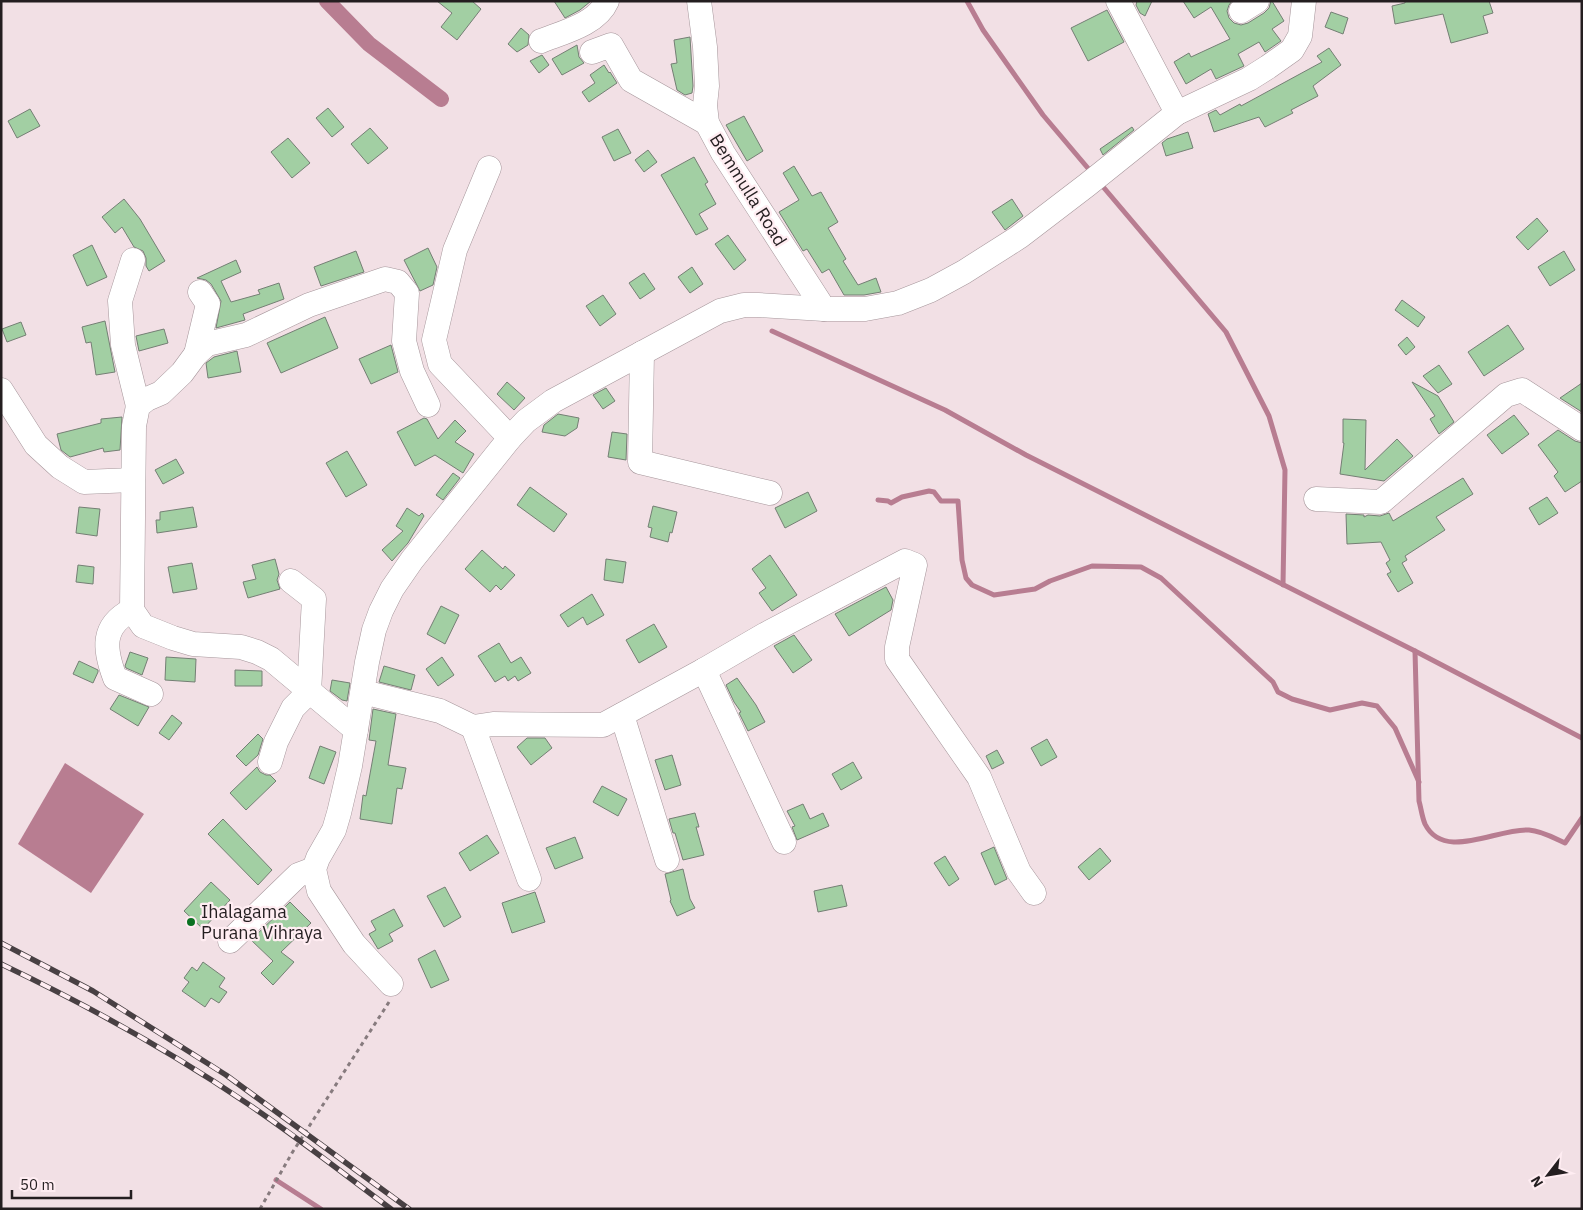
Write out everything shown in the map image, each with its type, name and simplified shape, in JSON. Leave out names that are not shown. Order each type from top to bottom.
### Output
[{"type":"street","points":[[541,41],[578,27],[603,11],[607,1]]},
{"type":"street","name":"Bemmulla Road","points":[[700,1],[705,47],[707,86],[705,105],[707,123],[723,153],[824,309]]},
{"type":"street","points":[[1118,1],[1176,113]]},
{"type":"street","points":[[391,984],[354,944],[319,891],[314,869],[334,830],[339,813],[374,630],[381,611],[392,589],[412,560],[510,438],[526,421],[553,401],[720,311],[744,305],[865,309],[898,303],[931,290],[964,272],[1019,238],[1176,113],[1250,79],[1292,50],[1300,36],[1302,3]]},
{"type":"street","points":[[592,52],[611,45],[631,80],[707,123]]},
{"type":"street","points":[[489,168],[455,250],[434,340],[440,364],[510,438]]},
{"type":"street","points":[[133,260],[120,301],[123,345],[138,406],[134,426],[132,610],[143,626],[180,640],[193,644],[242,647],[271,659],[356,730]]},
{"type":"street","points":[[138,406],[147,398],[161,393],[182,373],[196,354],[207,344],[246,335],[309,305],[385,278],[398,282],[407,293],[404,341],[412,371],[428,406]]},
{"type":"street","points":[[196,354],[208,304],[200,292]]},
{"type":"street","points":[[642,353],[640,462],[770,493]]},
{"type":"street","points":[[1,390],[36,445],[60,466],[84,482],[133,480]]},
{"type":"street","points":[[1316,499],[1381,502],[1506,395],[1522,390],[1582,429]]},
{"type":"street","points":[[363,692],[440,711],[473,726],[503,724],[603,725],[766,634],[905,562],[915,565],[897,648],[897,659],[979,777],[1019,872],[1034,893]]},
{"type":"street","points":[[270,762],[276,742],[292,708],[309,692],[314,599],[291,581]]},
{"type":"street","points":[[132,610],[119,617],[111,626],[108,636],[108,660],[115,678],[151,694]]},
{"type":"street","points":[[704,670],[784,842]]},
{"type":"street","points":[[622,715],[667,860]]},
{"type":"street","points":[[473,726],[529,879]]},
{"type":"street","points":[[230,941],[298,875],[314,869]]},
{"type":"path","points":[[260,1209],[292,1154],[390,999],[392,992],[391,984]]},
{"type":"shaded area","points":[[65,763],[144,814],[91,893],[18,844]]},
{"type":"building","points":[[437,1],[472,1],[481,9],[457,40],[441,27],[452,13]]},
{"type":"building","points":[[554,1],[591,1],[580,10],[565,18]]},
{"type":"building","points":[[1137,1],[1152,1],[1145,16],[1140,13],[1136,5]]},
{"type":"building","points":[[1183,1],[1232,1],[1227,11],[1229,18],[1234,23],[1241,25],[1264,13],[1272,1],[1284,21],[1272,29],[1281,41],[1265,52],[1259,42],[1238,54],[1244,66],[1216,79],[1211,69],[1186,84],[1174,62],[1189,53],[1191,57],[1230,39],[1211,7],[1194,18]]},
{"type":"building","points":[[1405,1],[1489,1],[1493,13],[1483,16],[1488,33],[1451,43],[1443,14],[1395,24],[1392,6],[1405,3]]},
{"type":"building","points":[[1107,10],[1124,42],[1088,61],[1071,28]]},
{"type":"building","points":[[1331,12],[1348,18],[1343,34],[1325,27]]},
{"type":"building","points":[[521,28],[529,35],[528,45],[517,52],[508,44]]},
{"type":"building","points":[[690,37],[693,86],[692,93],[685,95],[677,90],[671,64],[677,63],[674,40]]},
{"type":"building","points":[[577,45],[579,57],[584,63],[562,75],[552,59]]},
{"type":"building","points":[[1329,48],[1341,65],[1313,86],[1318,96],[1291,110],[1293,113],[1265,127],[1259,117],[1214,132],[1208,114],[1216,110],[1220,115],[1240,104],[1241,106],[1322,62],[1317,56]]},
{"type":"building","points":[[542,55],[549,65],[539,73],[530,61]]},
{"type":"building","points":[[604,65],[617,83],[589,102],[582,92],[595,83],[590,75]]},
{"type":"building","points":[[328,108],[344,127],[332,137],[316,118]]},
{"type":"building","points":[[30,109],[40,126],[17,138],[8,121]]},
{"type":"building","points":[[744,116],[763,151],[747,161],[726,125]]},
{"type":"building","points":[[1132,127],[1134,130],[1103,155],[1100,149]]},
{"type":"building","points":[[370,128],[388,148],[368,164],[351,144]]},
{"type":"building","points":[[618,129],[631,153],[614,161],[602,137]]},
{"type":"building","points":[[1188,132],[1193,148],[1166,156],[1162,143],[1167,139]]},
{"type":"building","points":[[288,138],[310,163],[292,178],[271,152]]},
{"type":"building","points":[[648,150],[657,162],[644,172],[635,160]]},
{"type":"building","points":[[694,157],[708,182],[705,184],[716,204],[699,214],[708,229],[696,235],[661,175]]},
{"type":"building","points":[[794,166],[812,196],[821,192],[838,222],[828,228],[846,259],[843,261],[858,285],[876,278],[881,292],[864,295],[844,295],[829,269],[822,273],[807,249],[803,251],[779,212],[799,200],[783,173]]},
{"type":"building","points":[[124,199],[140,219],[165,261],[149,271],[143,251],[134,247],[122,227],[115,233],[102,217]]},
{"type":"building","points":[[1012,199],[1023,216],[1005,230],[992,212]]},
{"type":"building","points":[[1537,218],[1548,231],[1528,250],[1516,237]]},
{"type":"building","points":[[728,235],[746,260],[734,270],[715,244]]},
{"type":"building","points":[[92,245],[107,277],[87,286],[73,255]]},
{"type":"building","points":[[428,248],[437,267],[433,285],[420,291],[404,260]]},
{"type":"building","points":[[356,251],[364,272],[321,286],[314,267]]},
{"type":"building","points":[[1564,251],[1575,270],[1550,286],[1538,267]]},
{"type":"building","points":[[236,260],[241,272],[221,281],[231,302],[260,294],[258,290],[279,283],[284,299],[243,314],[245,320],[216,328],[221,301],[211,284],[206,280],[197,278]]},
{"type":"building","points":[[692,267],[703,284],[690,293],[678,277]]},
{"type":"building","points":[[644,273],[655,289],[640,299],[629,283]]},
{"type":"building","points":[[603,295],[616,314],[600,326],[586,306]]},
{"type":"building","points":[[1402,300],[1425,317],[1418,327],[1395,310]]},
{"type":"building","points":[[325,317],[338,348],[281,373],[267,343]]},
{"type":"building","points":[[105,321],[115,372],[96,375],[91,342],[86,343],[82,327]]},
{"type":"building","points":[[21,322],[26,335],[7,342],[2,329]]},
{"type":"building","points":[[1508,325],[1524,349],[1484,376],[1468,352]]},
{"type":"building","points":[[164,329],[168,343],[139,351],[136,336]]},
{"type":"building","points":[[1407,337],[1415,347],[1406,355],[1398,345]]},
{"type":"building","points":[[391,345],[398,372],[371,384],[359,359]]},
{"type":"building","points":[[237,351],[241,372],[208,378],[206,363],[214,357]]},
{"type":"building","points":[[1439,365],[1452,384],[1438,393],[1423,376]]},
{"type":"building","points":[[507,382],[525,398],[514,410],[497,394]]},
{"type":"building","points":[[1412,382],[1438,396],[1454,422],[1439,434],[1430,419],[1435,416]]},
{"type":"building","points":[[1582,383],[1582,412],[1560,398]]},
{"type":"building","points":[[606,388],[615,401],[603,409],[593,395]]},
{"type":"building","points":[[558,414],[579,418],[577,428],[565,436],[542,432],[544,425]]},
{"type":"building","points":[[1514,415],[1529,434],[1502,454],[1487,435]]},
{"type":"building","points":[[122,417],[120,450],[104,452],[103,448],[70,457],[61,450],[57,434],[101,423],[101,419]]},
{"type":"building","points":[[424,418],[427,419],[438,439],[455,420],[466,431],[455,442],[474,454],[463,473],[435,455],[415,466],[397,432]]},
{"type":"building","points":[[1343,419],[1366,420],[1365,470],[1397,439],[1413,456],[1384,481],[1340,474],[1344,443]]},
{"type":"building","points":[[1558,430],[1575,441],[1582,443],[1582,481],[1565,492],[1554,476],[1558,472],[1538,445]]},
{"type":"building","points":[[612,432],[627,434],[626,460],[608,457]]},
{"type":"building","points":[[347,451],[367,485],[346,497],[326,463]]},
{"type":"building","points":[[176,459],[184,473],[163,484],[155,470]]},
{"type":"building","points":[[453,473],[460,478],[443,500],[436,495]]},
{"type":"building","points":[[1463,478],[1473,494],[1436,517],[1445,530],[1405,556],[1407,560],[1402,563],[1413,583],[1398,592],[1387,574],[1391,572],[1386,563],[1390,560],[1381,542],[1347,544],[1346,514],[1364,515],[1364,517],[1368,515],[1380,516],[1389,513],[1393,521]]},
{"type":"building","points":[[530,487],[567,514],[554,532],[517,505]]},
{"type":"building","points":[[808,492],[817,511],[785,528],[775,508]]},
{"type":"building","points":[[1547,497],[1558,513],[1539,525],[1529,508]]},
{"type":"building","points":[[653,506],[677,512],[668,542],[650,537],[652,528],[648,527]]},
{"type":"building","points":[[79,507],[100,509],[97,536],[76,533]]},
{"type":"building","points":[[193,507],[197,527],[157,533],[156,520],[160,520],[160,512]]},
{"type":"building","points":[[407,508],[419,516],[422,513],[424,516],[408,543],[392,561],[382,550],[403,531],[396,526]]},
{"type":"building","points":[[482,550],[503,569],[505,566],[515,575],[501,590],[496,585],[490,592],[465,569]]},
{"type":"building","points":[[770,555],[797,595],[772,611],[759,593],[766,588],[752,569]]},
{"type":"building","points":[[275,559],[280,589],[248,598],[243,582],[256,579],[252,565]]},
{"type":"building","points":[[606,559],[626,562],[623,583],[604,580]]},
{"type":"building","points":[[192,563],[197,589],[173,593],[168,567]]},
{"type":"building","points":[[78,565],[94,567],[93,584],[76,582]]},
{"type":"building","points":[[886,587],[893,600],[891,610],[849,636],[835,614]]},
{"type":"building","points":[[592,594],[604,615],[587,625],[583,617],[568,627],[560,615]]},
{"type":"building","points":[[441,606],[459,615],[445,644],[427,634]]},
{"type":"building","points":[[654,624],[667,647],[639,663],[626,640]]},
{"type":"building","points":[[794,635],[812,660],[793,673],[774,646]]},
{"type":"building","points":[[499,643],[511,663],[521,657],[531,673],[518,681],[515,676],[508,681],[505,676],[495,682],[478,656]]},
{"type":"building","points":[[130,652],[148,658],[142,675],[126,668]]},
{"type":"building","points":[[166,657],[196,659],[195,682],[165,680]]},
{"type":"building","points":[[442,657],[454,675],[438,686],[426,669]]},
{"type":"building","points":[[79,661],[98,670],[93,683],[73,674]]},
{"type":"building","points":[[384,666],[415,675],[411,690],[379,682]]},
{"type":"building","points":[[235,670],[262,671],[262,686],[235,686]]},
{"type":"building","points":[[737,678],[756,705],[765,722],[748,731],[739,713],[741,712],[726,685]]},
{"type":"building","points":[[332,680],[350,683],[347,701],[342,700],[330,691]]},
{"type":"building","points":[[119,695],[149,707],[138,726],[110,709]]},
{"type":"building","points":[[373,709],[396,714],[388,765],[406,768],[402,789],[397,788],[392,824],[360,819],[363,795],[366,796],[376,741],[369,740]]},
{"type":"building","points":[[172,715],[182,723],[169,740],[159,733]]},
{"type":"building","points":[[258,734],[263,739],[258,755],[246,766],[236,756]]},
{"type":"building","points":[[527,738],[545,738],[552,748],[531,765],[517,747]]},
{"type":"building","points":[[1047,739],[1057,757],[1041,766],[1031,748]]},
{"type":"building","points":[[320,746],[336,752],[324,784],[309,778]]},
{"type":"building","points":[[997,750],[1004,763],[992,769],[986,756]]},
{"type":"building","points":[[672,755],[681,785],[665,790],[655,760]]},
{"type":"building","points":[[853,762],[862,778],[841,790],[832,774]]},
{"type":"building","points":[[257,767],[260,772],[270,775],[276,781],[246,810],[230,793]]},
{"type":"building","points":[[602,786],[627,799],[618,816],[593,802]]},
{"type":"building","points":[[803,804],[810,819],[823,813],[829,826],[797,840],[792,827],[795,826],[787,811]]},
{"type":"building","points":[[695,813],[699,827],[696,827],[704,855],[683,860],[669,819]]},
{"type":"building","points":[[223,819],[272,870],[258,885],[208,834]]},
{"type":"building","points":[[487,835],[499,853],[470,871],[459,853]]},
{"type":"building","points":[[575,837],[583,858],[555,869],[546,848]]},
{"type":"building","points":[[994,847],[1007,879],[995,885],[981,853]]},
{"type":"building","points":[[1100,848],[1111,861],[1089,880],[1078,867]]},
{"type":"building","points":[[945,856],[959,879],[949,886],[934,863]]},
{"type":"building","points":[[683,869],[690,899],[695,908],[677,916],[670,901],[665,874]]},
{"type":"building","points":[[211,882],[230,900],[203,929],[184,911]]},
{"type":"building","points":[[842,885],[847,906],[818,912],[814,891]]},
{"type":"building","points":[[445,887],[461,917],[444,927],[427,896]]},
{"type":"building","points":[[535,892],[545,922],[512,933],[502,903]]},
{"type":"building","points":[[290,902],[311,923],[281,952],[294,962],[273,985],[261,973],[273,961],[251,940]]},
{"type":"building","points":[[394,909],[403,926],[389,934],[393,941],[378,949],[369,934],[376,930],[371,921]]},
{"type":"building","points":[[435,950],[449,980],[431,988],[418,959]]},
{"type":"building","points":[[203,962],[225,978],[219,987],[227,992],[219,1003],[211,998],[205,1007],[182,991],[189,982],[184,978],[192,967],[197,971]]},
{"type":"waterway","points":[[327,1],[369,44],[441,99]]},
{"type":"waterway","points":[[967,1],[983,30],[1043,115],[1092,173]]},
{"type":"waterway","points":[[1099,182],[1226,332],[1269,416],[1285,470],[1283,585]]},
{"type":"waterway","points":[[772,331],[945,410],[1026,455],[1415,651],[1582,738]]},
{"type":"waterway","points":[[878,500],[891,503],[902,497],[929,491],[934,492],[941,501],[958,501],[962,560],[966,578],[972,585],[994,595],[1035,589],[1050,581],[1092,566],[1141,567],[1161,578],[1273,682],[1278,692],[1292,699],[1330,710],[1362,703],[1377,706],[1395,728],[1419,782]]},
{"type":"waterway","points":[[1415,651],[1419,801],[1425,824],[1434,835],[1445,841],[1458,842],[1529,830],[1543,833],[1565,843],[1582,818]]},
{"type":"waterway","points":[[276,1180],[321,1209]]},
{"type":"railway","points":[[1,943],[93,991],[226,1075],[409,1209]]},
{"type":"railway","points":[[1,964],[96,1012],[219,1084],[302,1142],[391,1209]]},
{"type":"place","name":"Ihalagama Purana Vihraya","points":[[191,922]]}]
